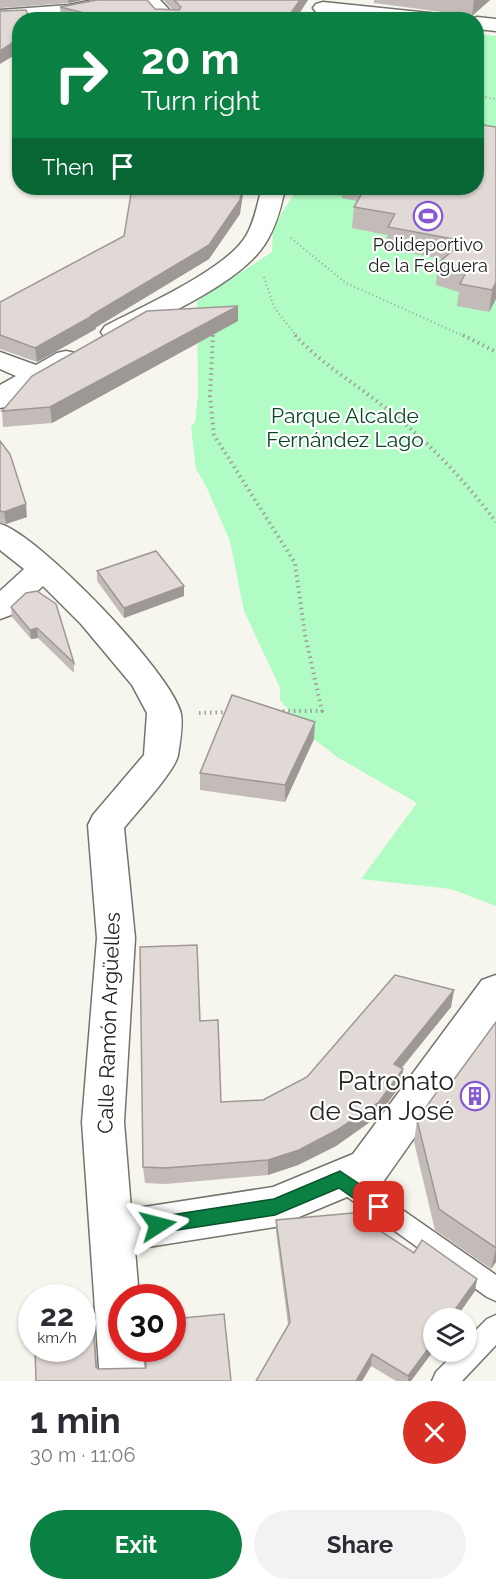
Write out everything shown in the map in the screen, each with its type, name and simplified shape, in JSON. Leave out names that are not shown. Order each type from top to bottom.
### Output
[{"type":"street","points":[[55,12],[122,0]]},
{"type":"street","points":[[149,0],[161,12]]},
{"type":"street","points":[[322,9],[354,12]]},
{"type":"street","points":[[0,400],[6,393],[231,266],[252,245],[267,220],[272,195]]},
{"type":"street","points":[[0,360],[38,375]]},
{"type":"street","points":[[0,534],[43,569],[92,616],[145,678],[164,713]]},
{"type":"street","points":[[0,608],[43,569]]},
{"type":"street","name":"Calle Ramón Argüelles","points":[[123,1381],[103,1122],[116,938],[106,825],[161,758],[164,713]]},
{"type":"street","points":[[111,1232],[275,1207],[368,1168],[496,991]]},
{"type":"lane","points":[[340,1179],[496,1289]]},
{"type":"lane","points":[[445,1381],[496,1326]]},
{"type":"path","points":[[268,213],[294,241],[346,283],[430,319],[496,352]]},
{"type":"path","points":[[252,245],[273,307],[292,333],[402,421],[446,462],[496,522]]},
{"type":"path","points":[[214,328],[211,339],[210,396],[214,435],[295,563],[305,635],[322,711],[266,711]]},
{"type":"path","points":[[164,713],[232,712]]},
{"type":"green space","points":[[484,35],[496,36],[496,149],[484,146]]},
{"type":"green space","name":"Parque Alcalde Fernández Lago","points":[[294,195],[358,195],[368,203],[394,236],[496,263],[458,305],[489,312],[496,299],[496,906],[451,889],[361,879],[417,803],[337,757],[314,739],[280,700],[280,688],[244,611],[230,541],[196,469],[191,427],[195,422],[198,394],[197,301],[272,252],[273,227]]},
{"type":"building","points":[[97,0],[147,0],[155,9],[179,10],[181,7],[174,0],[300,0],[292,12],[80,12],[60,7]]},
{"type":"building","points":[[26,10],[27,12],[12,12],[12,43],[0,51],[0,11]]},
{"type":"building","name":"Polideportivo de la Felguera","points":[[484,125],[496,127],[496,282],[492,290],[460,284],[466,272],[438,263],[464,241],[388,227],[395,214],[354,207],[361,195],[484,195]]},
{"type":"building","points":[[131,195],[241,195],[240,200],[209,245],[92,315],[94,315],[35,348],[0,335],[0,302],[124,236]]},
{"type":"building","points":[[238,306],[50,407],[2,411],[32,376],[147,311]]},
{"type":"building","points":[[0,441],[10,454],[26,504],[4,512],[0,511]]},
{"type":"building","points":[[156,551],[184,586],[124,608],[97,571]]},
{"type":"building","points":[[37,591],[56,604],[74,663],[37,628],[30,630],[11,607],[26,593]]},
{"type":"building","points":[[232,695],[315,722],[285,785],[200,773]]},
{"type":"building","points":[[197,945],[200,1021],[218,1020],[221,1102],[263,1100],[307,1077],[395,975],[454,990],[394,1064],[403,1069],[379,1102],[337,1130],[299,1150],[268,1160],[165,1168],[143,1167],[140,947]]},
{"type":"building","name":"Patronato de San José","points":[[496,1022],[496,1248],[439,1209],[417,1120],[441,1086],[447,1089]]},
{"type":"building","points":[[353,1213],[414,1253],[422,1240],[477,1279],[456,1308],[423,1308],[423,1356],[408,1376],[372,1354],[356,1381],[256,1381],[290,1322],[276,1220]]},
{"type":"building","points":[[224,1314],[231,1381],[36,1381],[35,1362],[96,1362],[98,1369],[146,1368],[146,1362],[186,1362],[186,1318]]},
{"type":"place","name":"Polideportivo de la Felguera","points":[[428,216]]},
{"type":"place","name":"Patronato de San José","points":[[475,1096]]},
{"type":"route","points":[[158,1225],[275,1207],[340,1179],[379,1207]]}]
